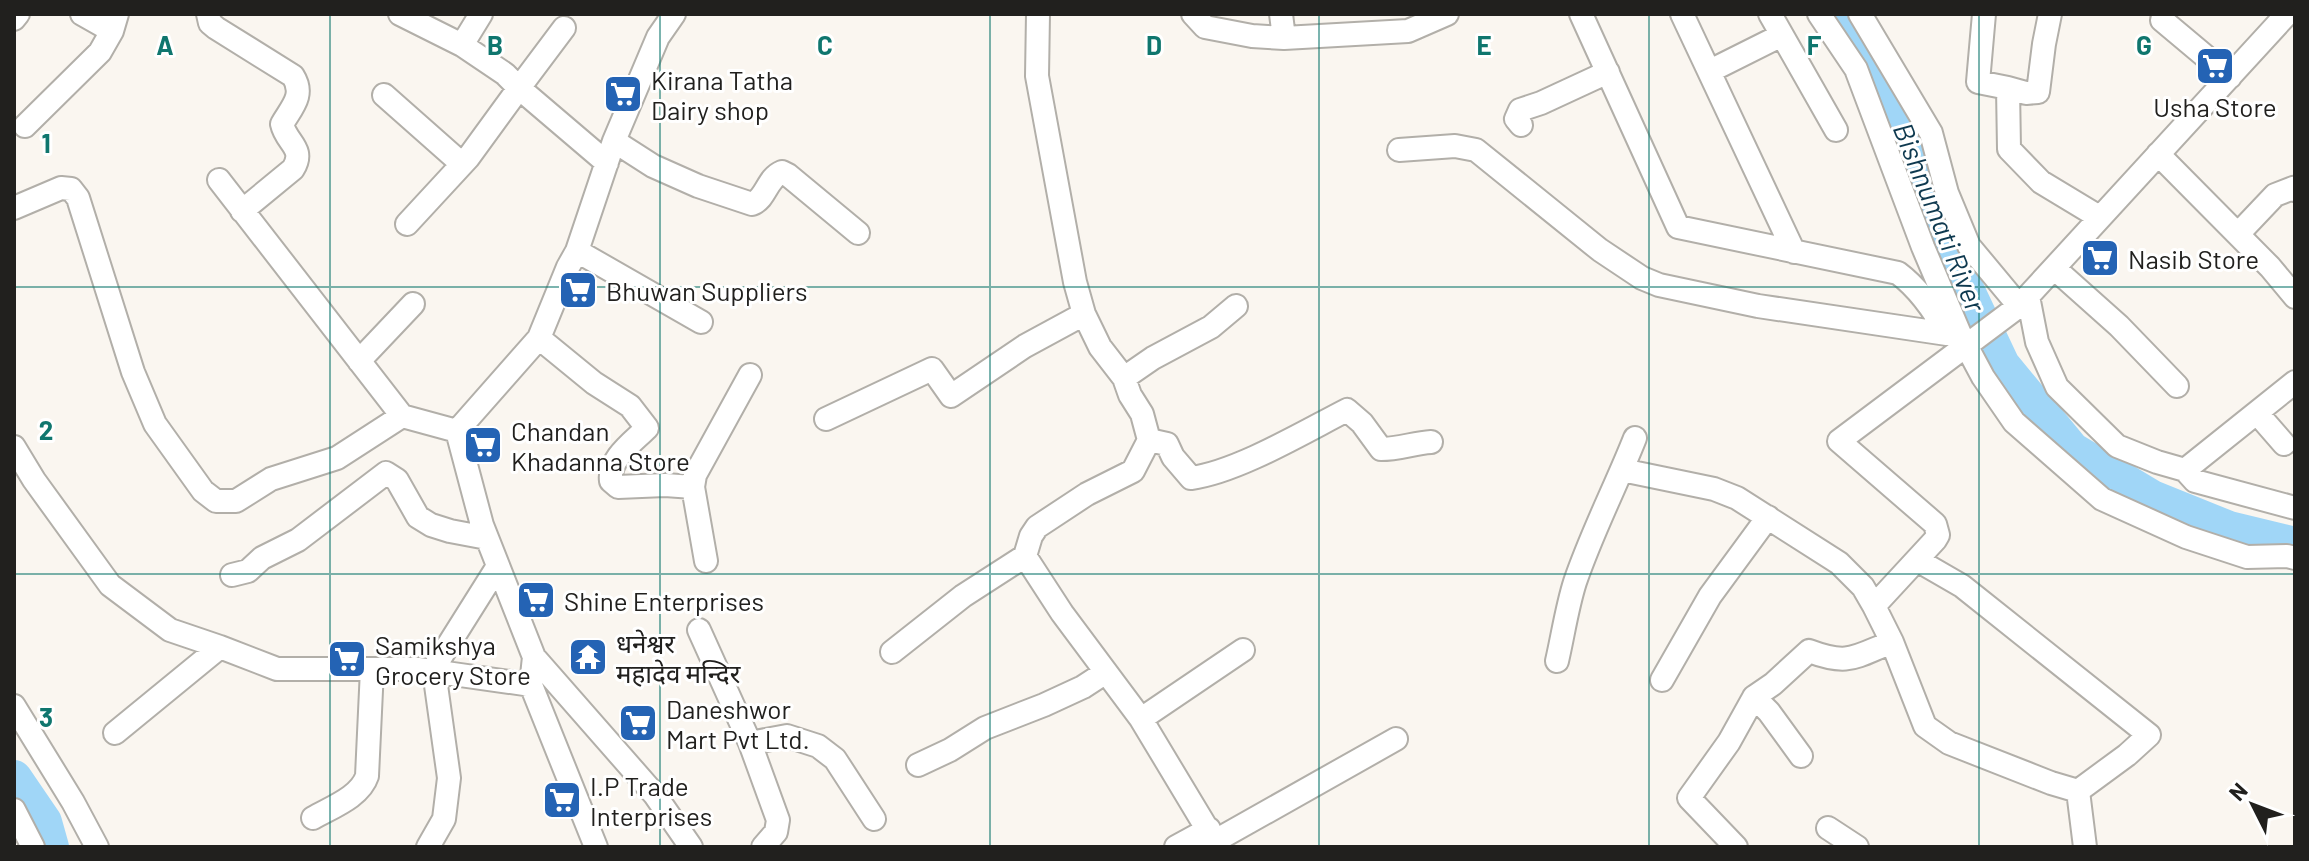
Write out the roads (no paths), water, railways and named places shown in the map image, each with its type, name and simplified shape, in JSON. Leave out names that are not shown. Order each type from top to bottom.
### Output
[{"type":"street","points":[[14,19],[18,14]]},
{"type":"street","points":[[25,126],[100,52],[114,22],[82,14]]},
{"type":"street","points":[[208,14],[210,23],[216,28],[293,76],[300,87],[282,124],[284,133],[298,152],[298,160],[293,169],[242,211]]},
{"type":"street","points":[[400,14],[462,45],[505,74],[607,163]]},
{"type":"street","points":[[462,45],[481,14]]},
{"type":"street","points":[[457,431],[539,338],[577,251],[614,141],[658,37],[674,14]]},
{"type":"street","points":[[892,652],[963,596],[1025,556],[1037,527],[1087,494],[1133,471],[1149,440],[1142,414],[1124,378],[1100,347],[1084,314],[1075,282],[1037,76],[1038,14]]},
{"type":"street","points":[[1193,14],[1205,27],[1252,36],[1284,38],[1408,31],[1447,14]]},
{"type":"street","points":[[1281,14],[1284,38]]},
{"type":"street","points":[[1581,14],[1678,227],[1898,273],[1962,339]]},
{"type":"street","points":[[1682,14],[1794,252]]},
{"type":"street","points":[[1770,14],[1836,130]]},
{"type":"street","points":[[1819,14],[1856,69],[1923,247],[1962,339],[2014,422],[2102,499],[2186,537],[2247,557],[2295,558]]},
{"type":"street","points":[[1860,14],[1931,133],[1947,193],[1969,246],[2021,303],[2057,387],[2117,446],[2185,470],[2195,481],[2295,508]]},
{"type":"street","points":[[1984,14],[1978,82],[2026,93],[2038,92],[2050,14]]},
{"type":"street","points":[[1874,606],[1938,535],[1935,524],[1839,441],[1962,339],[2021,303],[2287,14]]},
{"type":"street","points":[[2162,20],[2230,77]]},
{"type":"street","points":[[407,224],[462,164],[564,28]]},
{"type":"street","points":[[1710,71],[1782,35]]},
{"type":"street","points":[[1521,125],[1516,119],[1520,110],[1608,72]]},
{"type":"street","points":[[2008,88],[2009,149],[2041,182],[2099,217]]},
{"type":"street","points":[[384,95],[462,164]]},
{"type":"street","points":[[614,141],[653,166],[698,186],[752,204],[757,203],[776,174],[782,172],[858,233]]},
{"type":"street","points":[[1399,150],[1455,146],[1476,150],[1600,250],[1642,278],[1659,285],[1758,306],[1962,339]]},
{"type":"street","points":[[2158,154],[2270,267],[2295,297]]},
{"type":"street","points":[[219,180],[402,416],[457,431]]},
{"type":"street","points":[[14,208],[61,188],[71,189],[78,198],[133,372],[155,424],[203,491],[216,501],[236,501],[271,479],[337,458],[402,416]]},
{"type":"street","points":[[2238,234],[2275,195],[2293,188],[2295,190]]},
{"type":"street","points":[[577,251],[701,322]]},
{"type":"street","points":[[2054,268],[2119,326],[2177,386]]},
{"type":"street","points":[[359,361],[413,304]]},
{"type":"street","points":[[1124,378],[1153,358],[1211,327],[1236,306]]},
{"type":"street","points":[[826,419],[932,369],[951,396],[1025,346],[1084,314]]},
{"type":"street","points":[[539,338],[594,383],[630,406],[647,428],[617,458],[610,472],[611,481],[618,487],[693,487]]},
{"type":"street","points":[[706,561],[693,487],[695,475],[750,375]]},
{"type":"street","points":[[2185,470],[2295,382]]},
{"type":"street","points":[[1149,440],[1167,444],[1173,457],[1191,478],[1207,476],[1243,461],[1347,410],[1362,423],[1381,449],[1431,442]]},
{"type":"street","points":[[2257,413],[2284,444]]},
{"type":"street","points":[[457,431],[487,538],[534,657],[655,795],[691,847]]},
{"type":"street","points":[[1557,661],[1574,585],[1593,532],[1635,438]]},
{"type":"street","points":[[14,447],[34,480],[110,585],[170,630],[277,669],[433,671],[531,685]]},
{"type":"street","points":[[1622,470],[1714,489],[1737,498],[1839,563],[1863,587],[1874,606],[1892,642],[1925,726],[1949,743],[2078,791]]},
{"type":"street","points":[[232,575],[248,571],[262,558],[298,540],[386,473],[397,480],[418,517],[450,531],[487,538]]},
{"type":"street","points":[[1662,680],[1710,596],[1768,517]]},
{"type":"street","points":[[1025,556],[1062,613],[1141,719],[1214,839]]},
{"type":"street","points":[[1917,560],[1962,586],[2149,735],[2078,791]]},
{"type":"street","points":[[428,847],[444,819],[449,778],[433,671],[498,566]]},
{"type":"street","points":[[699,630],[750,743],[778,820],[776,832],[763,847]]},
{"type":"street","points":[[1736,847],[1689,798],[1729,742],[1754,697],[1809,651],[1844,661],[1892,642]]},
{"type":"street","points":[[115,733],[220,647]]},
{"type":"street","points":[[1141,719],[1243,650]]},
{"type":"street","points":[[534,657],[531,685],[596,847]]},
{"type":"street","points":[[313,818],[358,792],[364,785],[372,669]]},
{"type":"street","points":[[918,765],[985,728],[1083,687],[1106,672]]},
{"type":"street","points":[[1754,697],[1801,756]]},
{"type":"street","points":[[14,706],[97,847]]},
{"type":"street","points":[[750,743],[787,736],[818,746],[835,759],[874,819]]},
{"type":"street","points":[[1176,847],[1214,839],[1396,739]]},
{"type":"street","points":[[2078,791],[2085,847]]},
{"type":"street","points":[[14,810],[33,847]]},
{"type":"street","points":[[1828,828],[1857,847]]},
{"type":"waterway","name":"Bishnumati River","points":[[1842,14],[1913,137],[1942,238],[2002,365],[2072,450],[2152,498],[2229,529],[2295,545]]},
{"type":"waterway","points":[[14,778],[44,822],[51,847]]},
{"type":"place","name":"Usha Store","points":[[2215,66]]},
{"type":"place","name":"Kirana Tatha Dairy shop","points":[[623,94]]},
{"type":"place","name":"Nasib Store","points":[[2100,258]]},
{"type":"place","name":"Bhuwan Suppliers","points":[[578,290]]},
{"type":"place","name":"Chandan Khadanna Store","points":[[483,445]]},
{"type":"place","name":"Shine Enterprises","points":[[536,600]]},
{"type":"place","name":"धनेश्वर महादेव मन्दिर","points":[[588,657]]},
{"type":"place","name":"Samikshya Grocery Store","points":[[347,659]]},
{"type":"place","name":"Daneshwor Mart Pvt Ltd.","points":[[638,723]]},
{"type":"place","name":"I.P Trade Interprises","points":[[562,800]]}]
